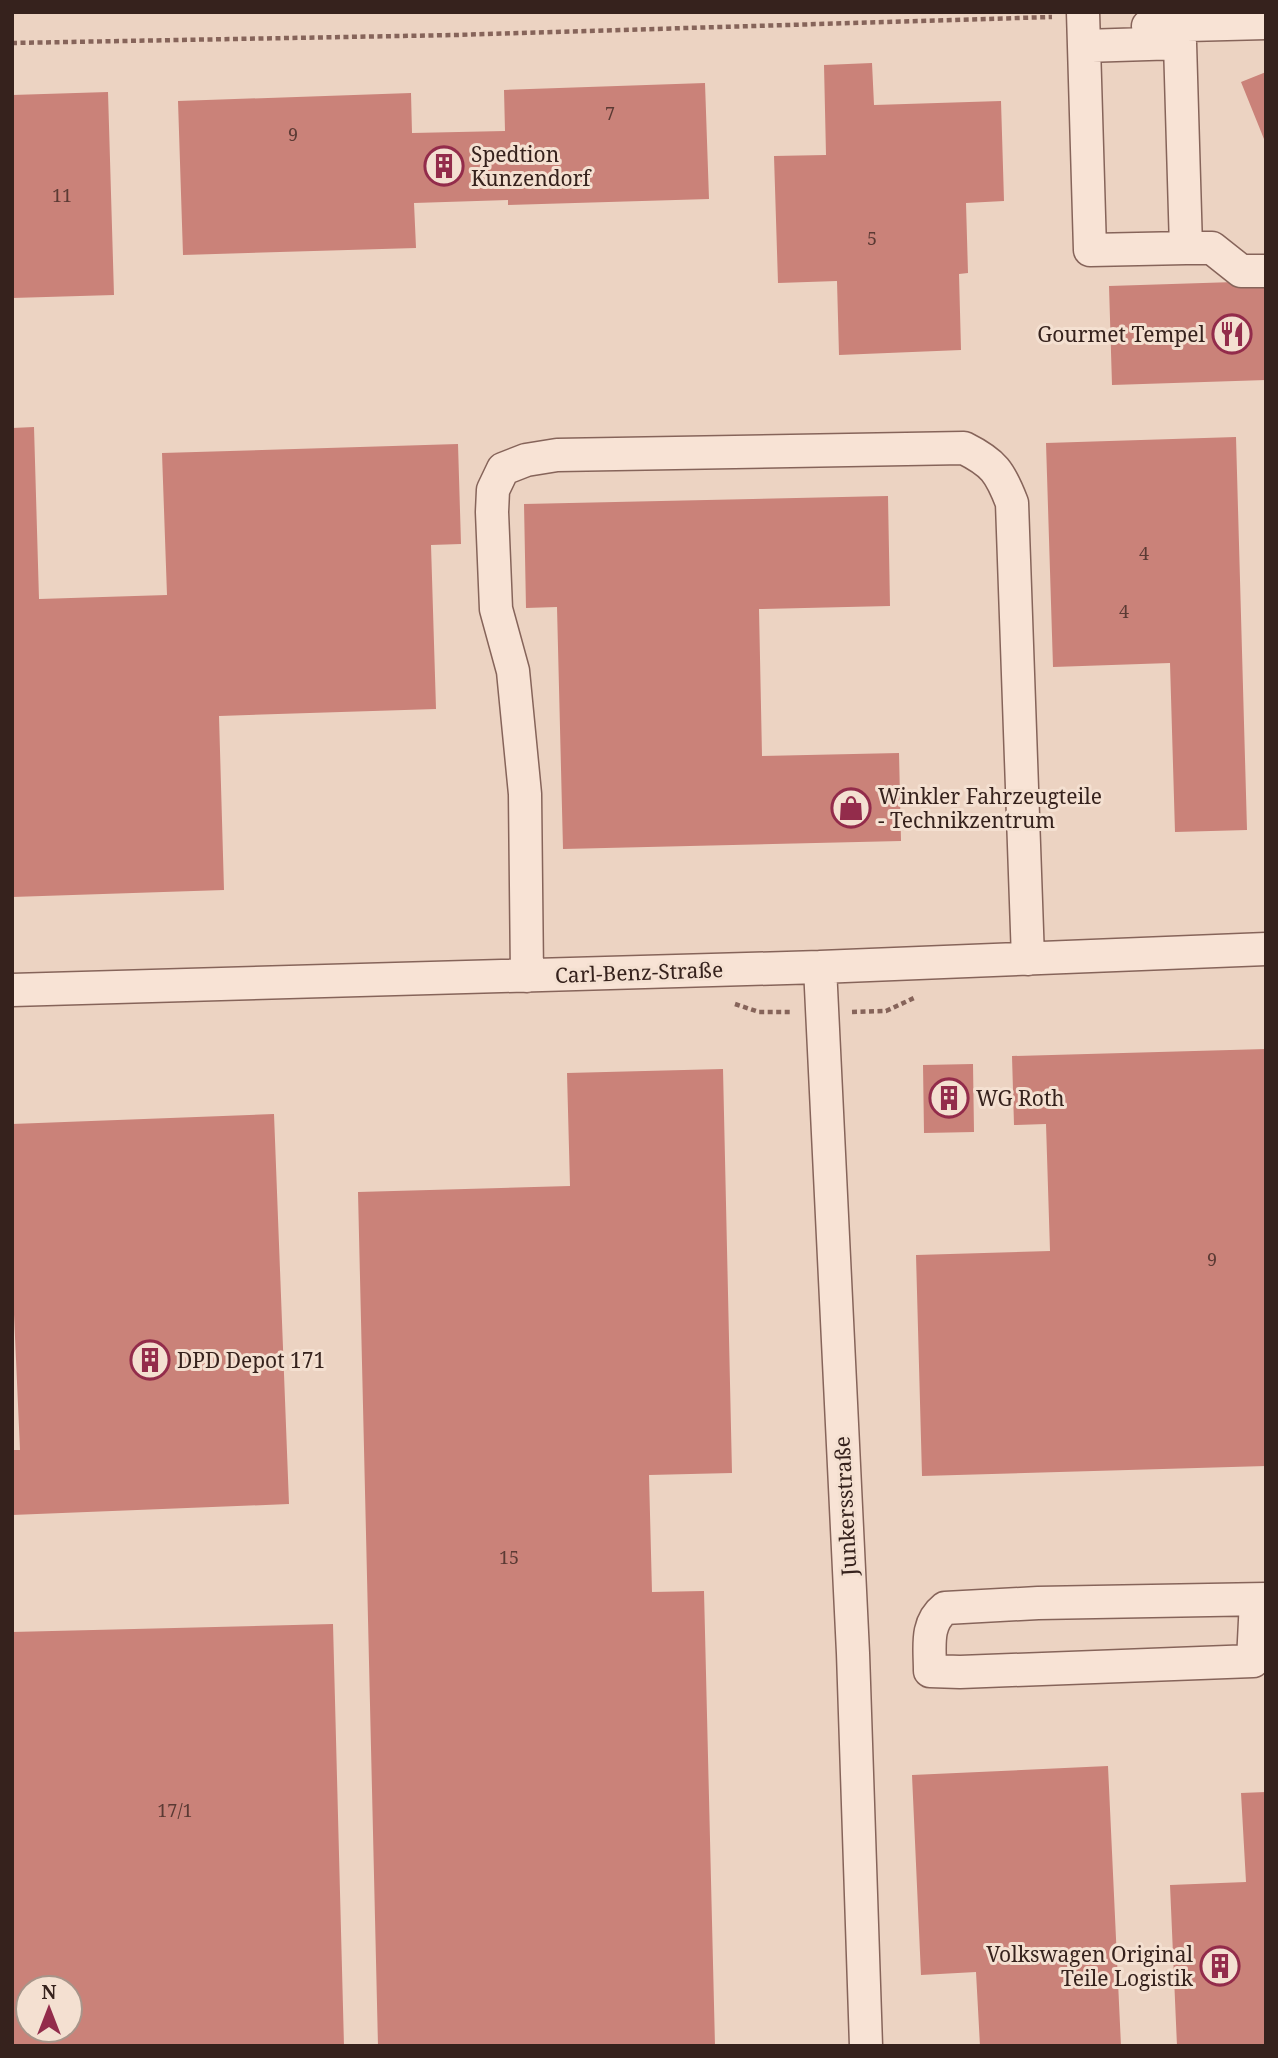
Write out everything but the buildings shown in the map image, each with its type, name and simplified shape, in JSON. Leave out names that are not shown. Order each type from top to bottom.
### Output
[{"type":"street","points":[[1083,25],[1266,23]]},
{"type":"street","points":[[1083,25],[1090,250],[1234,246],[1249,258],[1266,258]]},
{"type":"street","points":[[1083,25],[1180,43],[1199,248]]},
{"type":"street","points":[[1199,248],[1241,271],[1266,271]]},
{"type":"street","points":[[527,976],[525,794],[513,671],[496,609],[492,512],[494,489],[503,469],[526,460],[557,455],[964,448],[986,459],[1003,480],[1012,503],[1028,958]]},
{"type":"street","name":"Carl-Benz-Straße","points":[[12,990],[820,967],[1266,949]]},
{"type":"street","name":"Junkersstraße","points":[[820,967],[853,1653],[866,2046]]},
{"type":"street","points":[[1261,1600],[1252,1661],[930,1671],[930,1628],[936,1616],[945,1608],[1038,1603],[1261,1600]]},
{"type":"path","points":[[12,43],[1083,25]]},
{"type":"place","name":"Spedtion Kunzendorf","points":[[444,166]]},
{"type":"place","name":"Gourmet Tempel","points":[[1232,334]]},
{"type":"place","name":"Winkler Fahrzeugteile - Technikzentrum","points":[[851,808]]},
{"type":"place","name":"WG Roth","points":[[949,1098]]},
{"type":"place","name":"DPD Depot 171","points":[[150,1360]]},
{"type":"place","name":"Volkswagen Original Teile Logistik","points":[[1220,1966]]}]
